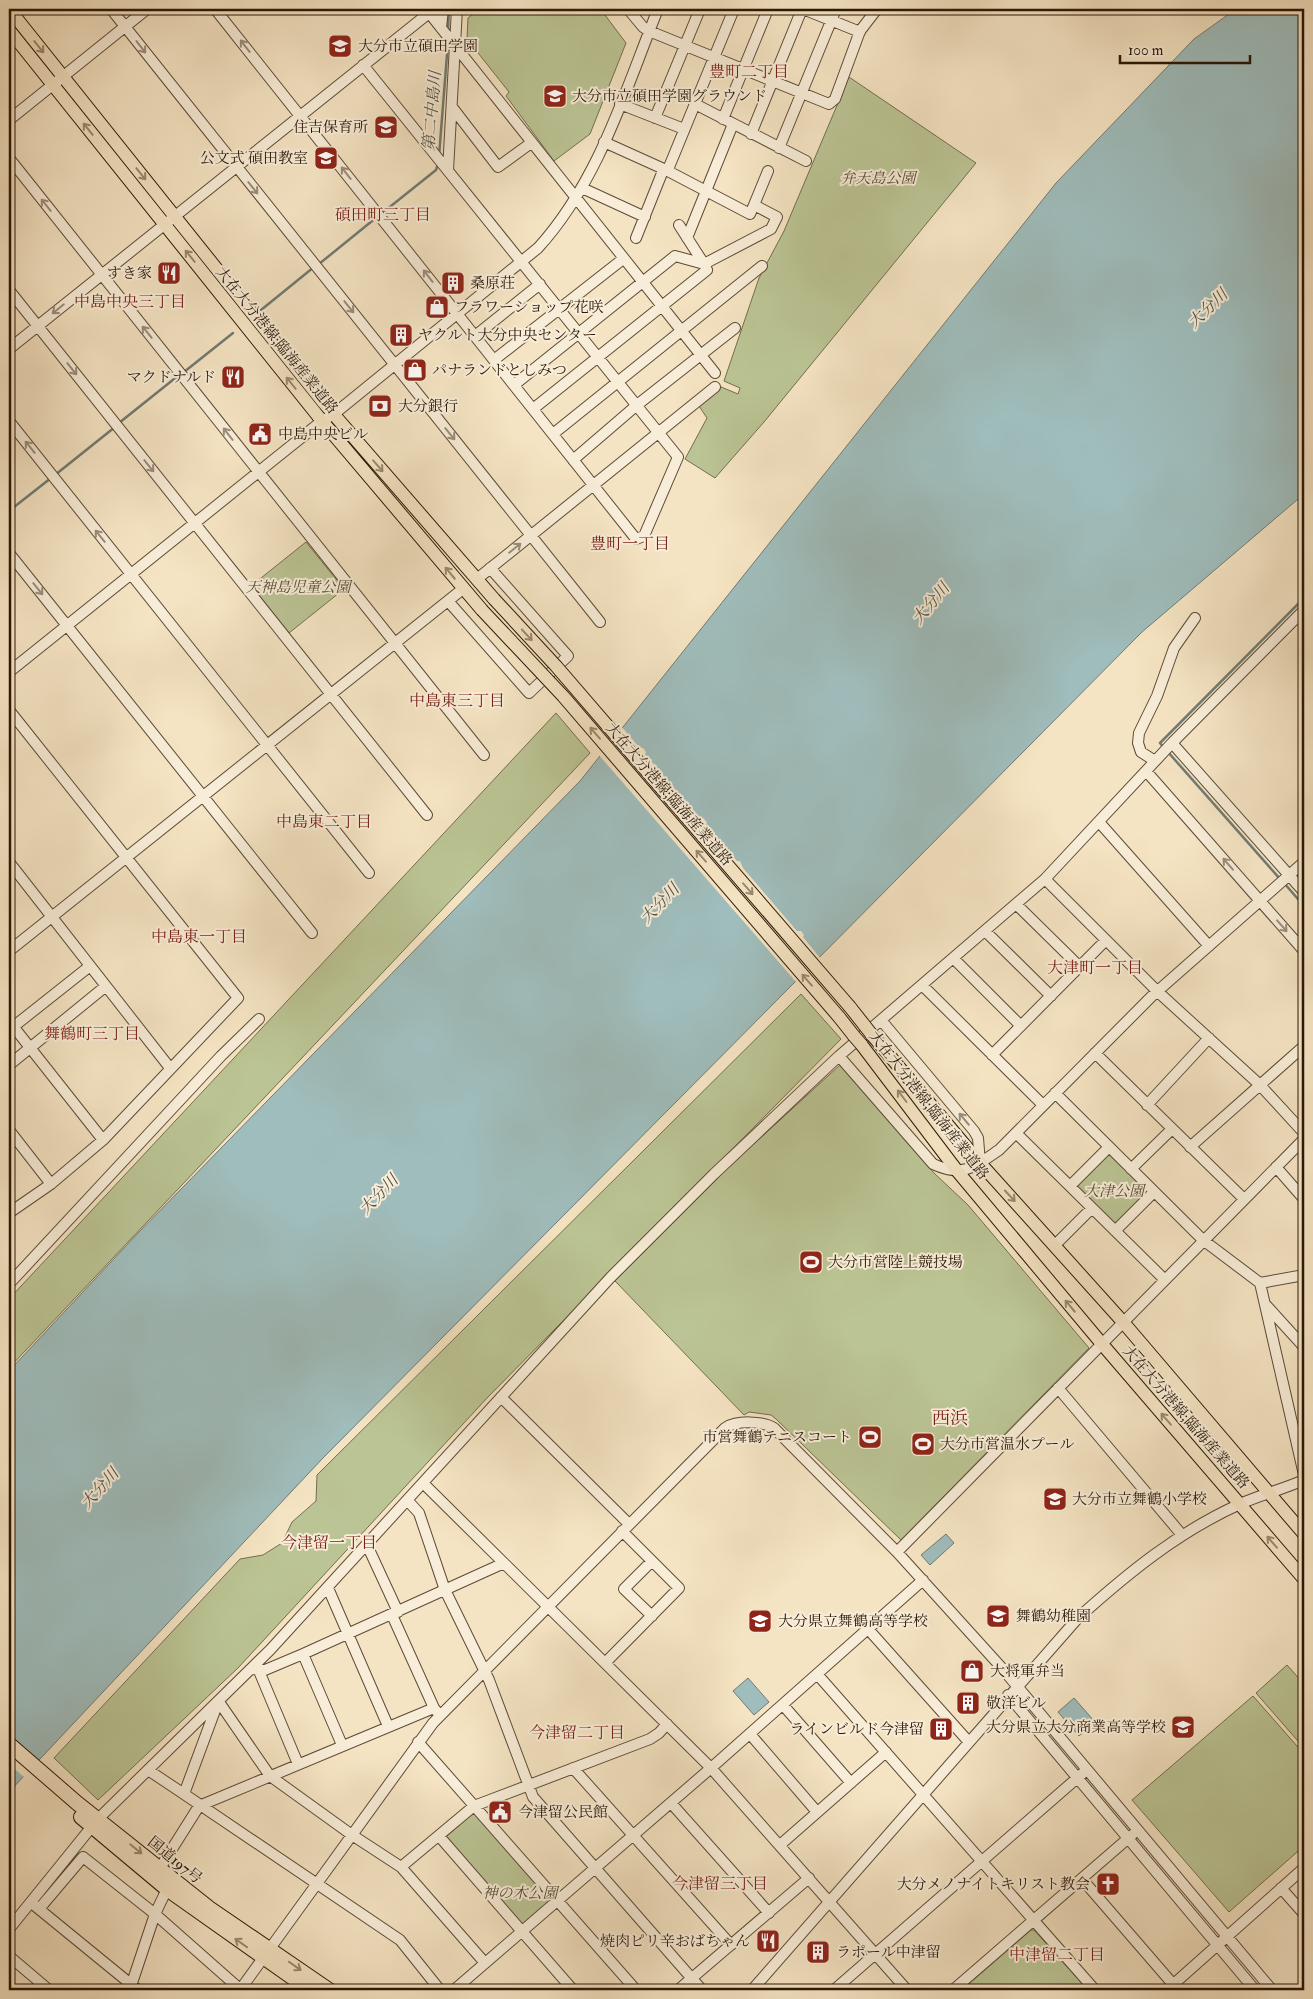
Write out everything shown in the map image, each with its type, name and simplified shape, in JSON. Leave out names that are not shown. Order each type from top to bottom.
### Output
[{"type":"highway","name":"国道197号","points":[[9,1744],[75,1806]]},
{"type":"highway","name":"国道197号","points":[[9,1755],[95,1822],[160,1868],[310,1990]]},
{"type":"highway","name":"国道197号","points":[[95,1822],[167,1889],[267,1954],[329,1990]]},
{"type":"main road","name":"大在大分港線;臨海産業道路","points":[[9,9],[334,414],[476,579],[556,666],[850,1007],[980,1163],[1123,1322],[1304,1534]]},
{"type":"main road","name":"大在大分港線;臨海産業道路","points":[[9,30],[49,88],[164,224],[322,422],[482,610],[552,684],[839,1017],[958,1172],[1102,1344],[1304,1579]]},
{"type":"street","points":[[111,9],[600,622]]},
{"type":"street","points":[[9,120],[147,9]]},
{"type":"street","points":[[215,9],[636,539],[644,536],[678,457],[364,65]]},
{"type":"street","points":[[442,9],[442,30]]},
{"type":"street","points":[[445,166],[452,107],[457,9]]},
{"type":"street","points":[[628,9],[643,27],[649,31],[829,104],[835,100],[860,32],[877,9]]},
{"type":"street","points":[[9,672],[523,262],[552,232],[582,188],[604,142],[658,9]]},
{"type":"street","points":[[655,118],[700,9]]},
{"type":"street","points":[[636,238],[662,173],[666,170],[684,130],[734,9]]},
{"type":"street","points":[[723,119],[768,9]]},
{"type":"street","points":[[751,134],[802,9],[860,32]]},
{"type":"street","points":[[779,148],[836,9]]},
{"type":"street","points":[[9,348],[237,167],[430,10],[442,30],[575,200],[715,373]]},
{"type":"street","points":[[620,104],[684,130]]},
{"type":"street","points":[[695,104],[806,161]]},
{"type":"street","points":[[452,107],[498,167],[531,143]]},
{"type":"street","points":[[687,238],[733,124]]},
{"type":"street","points":[[604,142],[666,170],[750,214],[768,171]]},
{"type":"street","points":[[9,158],[484,755]]},
{"type":"street","points":[[582,188],[645,217]]},
{"type":"street","points":[[514,385],[675,256],[704,264],[771,229],[777,217],[754,205]]},
{"type":"street","points":[[533,409],[707,270],[678,225]]},
{"type":"street","points":[[494,360],[622,259]]},
{"type":"street","points":[[553,434],[762,266]]},
{"type":"street","points":[[475,336],[540,284]]},
{"type":"street","points":[[9,290],[427,815]]},
{"type":"street","points":[[573,460],[637,405],[735,328]]},
{"type":"street","points":[[476,579],[715,387]]},
{"type":"street","points":[[9,421],[369,873]]},
{"type":"street","points":[[9,554],[312,933]]},
{"type":"street","points":[[448,601],[529,693],[568,656],[490,568]]},
{"type":"street","points":[[9,951],[464,588]]},
{"type":"street","points":[[9,1928],[95,1822],[219,1702],[255,1670],[610,1278],[714,1174],[840,1056],[1045,879],[1171,744],[1304,610]]},
{"type":"street","points":[[1159,757],[1141,752],[1138,743],[1139,733],[1157,696],[1174,648],[1195,618]]},
{"type":"street","points":[[9,710],[238,998],[103,1140],[51,1184],[9,1213]]},
{"type":"street","points":[[1171,744],[1285,879],[1304,892]]},
{"type":"street","points":[[1146,771],[1304,951]]},
{"type":"street","points":[[1099,822],[1209,946]]},
{"type":"street","points":[[9,862],[170,1068]]},
{"type":"street","points":[[840,1056],[933,1164],[945,1170],[958,1172],[969,1170],[999,1150],[1157,991],[1304,862]]},
{"type":"street","points":[[1045,879],[1157,991],[1260,1084],[1304,1133]]},
{"type":"street","points":[[1016,904],[1080,967]]},
{"type":"street","points":[[985,931],[1051,996]]},
{"type":"street","points":[[992,1055],[1106,940]]},
{"type":"street","points":[[953,958],[1021,1026]]},
{"type":"street","points":[[90,966],[11,1024],[103,1140]]},
{"type":"street","points":[[922,985],[1043,1105]]},
{"type":"street","points":[[9,1064],[106,986]]},
{"type":"street","points":[[9,1284],[221,1056],[259,1019]]},
{"type":"street","points":[[881,1020],[974,1131],[978,1138],[980,1163]]},
{"type":"street","points":[[1147,1105],[1209,1038]]},
{"type":"street","points":[[1190,1147],[1304,1046]]},
{"type":"street","points":[[1095,1053],[1244,1199]]},
{"type":"street","points":[[1055,1093],[1203,1240],[1260,1283],[1304,1475]]},
{"type":"street","points":[[1131,1169],[1172,1128]]},
{"type":"street","points":[[9,1130],[51,1184]]},
{"type":"street","points":[[1016,1133],[1164,1280]]},
{"type":"street","points":[[897,1552],[1304,1139]]},
{"type":"street","points":[[1070,1186],[1109,1147]]},
{"type":"street","points":[[1276,1167],[1304,1199]]},
{"type":"street","points":[[1115,1231],[1154,1192]]},
{"type":"street","points":[[1055,1245],[1092,1208]]},
{"type":"street","points":[[1260,1283],[1303,1277]]},
{"type":"street","points":[[1265,1303],[1304,1347]]},
{"type":"street","points":[[1058,1388],[1182,1535]]},
{"type":"street","points":[[501,1397],[626,1528],[652,1561],[679,1588],[605,1663]]},
{"type":"street","points":[[39,1909],[83,1857],[155,1914],[241,1990],[418,1742],[437,1712],[484,1670],[725,1428],[733,1424],[764,1424],[774,1428],[923,1580],[1017,1685],[1272,1990]]},
{"type":"street","points":[[752,1990],[1008,1695],[1092,1605],[1140,1563],[1182,1535],[1240,1504],[1304,1480]]},
{"type":"street","points":[[424,1484],[712,1768],[907,1990]]},
{"type":"street","points":[[408,1501],[419,1513],[445,1590],[484,1670],[533,1797],[702,1990]]},
{"type":"street","points":[[367,1545],[437,1712]]},
{"type":"street","points":[[652,1561],[624,1589],[652,1616]]},
{"type":"street","points":[[255,1670],[304,1654],[504,1563]]},
{"type":"street","points":[[454,1990],[712,1768],[923,1580]]},
{"type":"street","points":[[328,1588],[388,1726]]},
{"type":"street","points":[[868,1629],[968,1741]]},
{"type":"street","points":[[304,1654],[342,1745]]},
{"type":"street","points":[[255,1670],[298,1764]]},
{"type":"street","points":[[817,1674],[1095,1990]]},
{"type":"street","points":[[1008,1695],[1255,1990]]},
{"type":"street","points":[[219,1702],[270,1776],[352,1835],[401,1867],[485,1963]]},
{"type":"street","points":[[184,1794],[219,1702]]},
{"type":"street","points":[[783,1705],[851,1783]]},
{"type":"street","points":[[160,1868],[200,1806],[388,1726],[437,1712]]},
{"type":"street","points":[[401,1867],[474,1806],[650,1739],[667,1724]]},
{"type":"street","points":[[750,1734],[817,1812]]},
{"type":"street","points":[[418,1742],[636,1990]]},
{"type":"street","points":[[780,1845],[886,1752]]},
{"type":"street","points":[[573,1768],[731,1945]]},
{"type":"street","points":[[148,1770],[400,1940],[440,1990]]},
{"type":"street","points":[[834,1990],[1087,1770]]},
{"type":"street","points":[[671,1803],[769,1913]]},
{"type":"street","points":[[953,1990],[1138,1830]]},
{"type":"street","points":[[439,1836],[572,1990]]},
{"type":"street","points":[[1082,1879],[1173,1988],[1304,1868]]},
{"type":"street","points":[[678,1990],[809,1878]]},
{"type":"street","points":[[1281,1888],[1304,1914]]},
{"type":"street","points":[[30,1902],[134,1989],[155,1914],[167,1889]]},
{"type":"street","points":[[9,1956],[49,1990]]},
{"type":"green space","name":"大分市立碩田学園グラウンド","points":[[479,9],[603,9],[602,11],[626,43],[590,134],[554,161],[506,96],[509,92],[467,39],[468,18]]},
{"type":"green space","name":"弁天島公園","points":[[849,77],[976,163],[764,422],[715,478],[685,459],[707,418],[699,406],[721,387],[738,394],[740,388],[724,381],[759,278],[784,231]]},
{"type":"green space","name":"天神島児童公園","points":[[306,542],[344,589],[289,633],[251,586]]},
{"type":"green space","points":[[556,713],[590,753],[9,1368],[9,1299]]},
{"type":"green space","points":[[801,994],[841,1039],[487,1398],[238,1668],[98,1800],[54,1758],[240,1559],[263,1555],[282,1543],[292,1522],[316,1501],[317,1475]]},
{"type":"green space","points":[[840,1065],[934,1173],[968,1205],[1089,1348],[901,1540],[771,1415],[749,1412],[744,1415],[615,1281],[733,1163]]},
{"type":"green space","name":"大津公園","points":[[1107,1153],[1111,1153],[1147,1189],[1148,1194],[1116,1224],[1112,1225],[1076,1186]]},
{"type":"green space","points":[[1287,1665],[1304,1684],[1304,1748],[1256,1693]]},
{"type":"green space","points":[[1253,1696],[1304,1754],[1304,1846],[1229,1912],[1132,1800]]},
{"type":"green space","name":"神の木公園","points":[[473,1813],[477,1813],[550,1896],[550,1900],[523,1924],[518,1923],[447,1840],[447,1836]]},
{"type":"green space","points":[[1030,1930],[1034,1930],[1088,1990],[962,1990]]},
{"type":"water","name":"大分川","points":[[1236,9],[1304,9],[1304,494],[1142,632],[323,1458],[9,1792],[9,1371],[139,1232],[580,781],[1056,183],[1194,39]]},
{"type":"water","points":[[946,1534],[954,1543],[930,1565],[921,1555]]},
{"type":"water","points":[[748,1678],[769,1702],[754,1715],[733,1691]]},
{"type":"water","points":[[1074,1698],[1095,1722],[1079,1736],[1058,1712]]},
{"type":"pier","points":[[621,726],[640,748],[643,748],[646,752],[645,754],[700,818],[707,822],[706,825],[737,861],[740,861],[743,868],[797,931],[801,931],[804,935],[803,937],[821,959],[797,983],[598,754]]},
{"type":"pier","points":[[9,1734],[41,1762],[25,1778],[9,1764]]},
{"type":"waterway","name":"第二中島川","points":[[448,31],[449,9]]},
{"type":"waterway","name":"第二中島川","points":[[439,156],[448,42]]},
{"type":"waterway","name":"第二中島川","points":[[381,214],[436,170],[438,164]]},
{"type":"waterway","name":"第二中島川","points":[[319,264],[377,217]]},
{"type":"waterway","name":"第二中島川","points":[[261,310],[314,267]]},
{"type":"waterway","points":[[184,372],[233,333]]},
{"type":"waterway","points":[[119,423],[179,375]]},
{"type":"waterway","points":[[55,475],[115,427]]},
{"type":"waterway","points":[[9,511],[51,478]]},
{"type":"waterway","points":[[1164,748],[1160,743],[1304,598]]},
{"type":"waterway","points":[[1168,752],[1280,879]]},
{"type":"waterway","points":[[1284,883],[1304,906]]},
{"type":"place","name":"大分市立碩田学園","points":[[340,46]]},
{"type":"place","name":"大分市立碩田学園グラウンド","points":[[555,96]]},
{"type":"place","name":"住吉保育所","points":[[386,127]]},
{"type":"place","name":"公文式 碩田教室","points":[[326,158]]},
{"type":"place","name":"すき家","points":[[169,273]]},
{"type":"place","name":"桑原荘","points":[[453,283]]},
{"type":"place","name":"フラワーショップ花咲","points":[[437,307]]},
{"type":"place","name":"ヤクルト大分中央センター","points":[[401,335]]},
{"type":"place","name":"パナランドとしみつ","points":[[415,370]]},
{"type":"place","name":"マクドナルド","points":[[233,377]]},
{"type":"place","name":"大分銀行","points":[[380,406]]},
{"type":"place","name":"中島中央ビル","points":[[260,434]]},
{"type":"place","name":"大分市営陸上競技場","points":[[811,1262]]},
{"type":"place","name":"市営舞鶴テニスコート","points":[[870,1437]]},
{"type":"place","name":"大分市営温水プール","points":[[923,1444]]},
{"type":"place","name":"大分市立舞鶴小学校","points":[[1055,1499]]},
{"type":"place","name":"舞鶴幼稚園","points":[[998,1616]]},
{"type":"place","name":"大分県立舞鶴高等学校","points":[[760,1621]]},
{"type":"place","name":"大将軍弁当","points":[[972,1671]]},
{"type":"place","name":"敬洋ビル","points":[[968,1703]]},
{"type":"place","name":"大分県立大分商業高等学校","points":[[1183,1727]]},
{"type":"place","name":"ラインビルド今津留","points":[[941,1729]]},
{"type":"place","name":"今津留公民館","points":[[500,1812]]},
{"type":"place","name":"大分メノナイトキリスト教会","points":[[1108,1884]]},
{"type":"place","name":"焼肉ピリ辛おばちゃん","points":[[768,1941]]},
{"type":"place","name":"ラポール中津留","points":[[818,1952]]},
{"type":"district","name":"豊町二丁目","points":[[749,71]]},
{"type":"district","name":"碩田町三丁目","points":[[383,214]]},
{"type":"district","name":"中島中央三丁目","points":[[130,301]]},
{"type":"district","name":"豊町一丁目","points":[[630,543]]},
{"type":"district","name":"中島東三丁目","points":[[457,700]]},
{"type":"district","name":"中島東二丁目","points":[[324,821]]},
{"type":"district","name":"中島東一丁目","points":[[199,936]]},
{"type":"district","name":"大津町一丁目","points":[[1095,967]]},
{"type":"district","name":"舞鶴町三丁目","points":[[92,1033]]},
{"type":"district","name":"西浜","points":[[950,1418]]},
{"type":"district","name":"今津留一丁目","points":[[329,1542]]},
{"type":"district","name":"今津留二丁目","points":[[577,1732]]},
{"type":"district","name":"今津留三丁目","points":[[720,1883]]},
{"type":"district","name":"中津留二丁目","points":[[1057,1954]]}]
